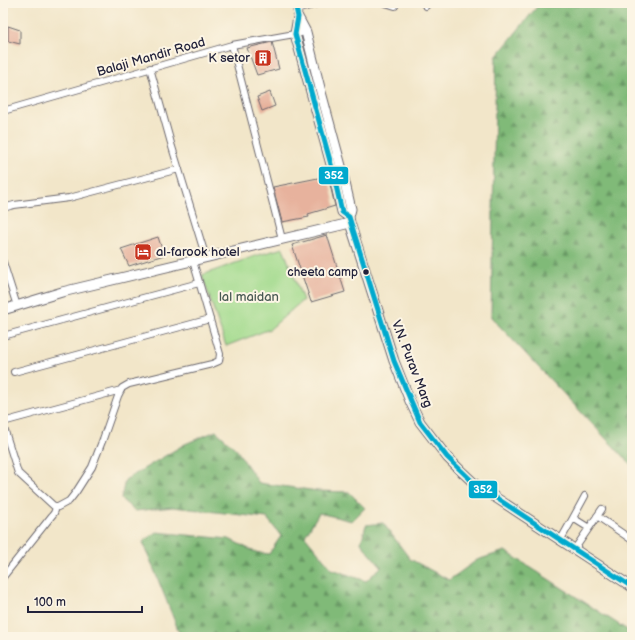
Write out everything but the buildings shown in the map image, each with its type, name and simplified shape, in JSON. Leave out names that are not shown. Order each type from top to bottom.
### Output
[{"type":"street","name":"V.N. Purav Marg","points":[[295,3],[297,14],[295,34],[341,166],[351,208],[350,220],[394,361],[420,422],[448,457],[475,484],[632,587]]},
{"type":"street","points":[[297,14],[320,3]]},
{"type":"street","points":[[385,3],[395,6],[395,3]]},
{"type":"street","name":"V.N. Purav Marg","points":[[297,14],[306,32],[316,93],[342,212],[350,220]]},
{"type":"street","name":"Balaji Mandir Road","points":[[3,111],[150,68],[232,46],[306,32]]},
{"type":"street","points":[[232,46],[282,238]]},
{"type":"street","points":[[150,68],[206,258]]},
{"type":"street","points":[[332,168],[341,166]]},
{"type":"street","points":[[3,208],[14,205],[69,198],[179,169]]},
{"type":"street","points":[[3,310],[62,292],[206,258],[350,220]]},
{"type":"street","points":[[56,508],[18,473],[3,424],[121,390],[129,384],[212,364],[218,361],[220,354],[193,261]]},
{"type":"street","points":[[3,262],[17,306]]},
{"type":"street","points":[[3,336],[138,298],[200,283]]},
{"type":"street","points":[[14,372],[210,319]]},
{"type":"street","points":[[3,576],[54,513],[56,508],[69,501],[92,467],[121,390]]},
{"type":"street","points":[[560,541],[585,496]]},
{"type":"street","points":[[574,550],[602,509]]},
{"type":"street","points":[[597,516],[632,540]]},
{"type":"street","points":[[573,518],[589,528]]},
{"type":"green space","points":[[540,3],[632,3],[632,466],[491,317],[496,57]]},
{"type":"green space","name":"lal maidan","points":[[283,248],[303,300],[270,329],[226,346],[202,275],[255,256]]},
{"type":"green space","points":[[216,431],[236,449],[259,483],[318,491],[349,492],[365,508],[352,521],[319,513],[305,536],[332,569],[366,581],[381,567],[361,543],[366,525],[383,523],[410,559],[449,580],[477,560],[505,551],[632,633],[632,637],[181,637],[143,542],[156,532],[229,539],[255,552],[269,554],[281,536],[267,518],[173,507],[135,511],[121,499],[125,480],[185,444]]},
{"type":"transit line","name":"352","points":[[295,3],[298,17],[295,34],[332,168],[342,212],[349,217],[394,361],[420,422],[447,457],[475,484],[632,587]]},
{"type":"place","name":"K setor","points":[[263,58]]},
{"type":"place","name":"al-farook hotel","points":[[143,252]]},
{"type":"place","name":"cheeta camp","points":[[366,272]]}]
